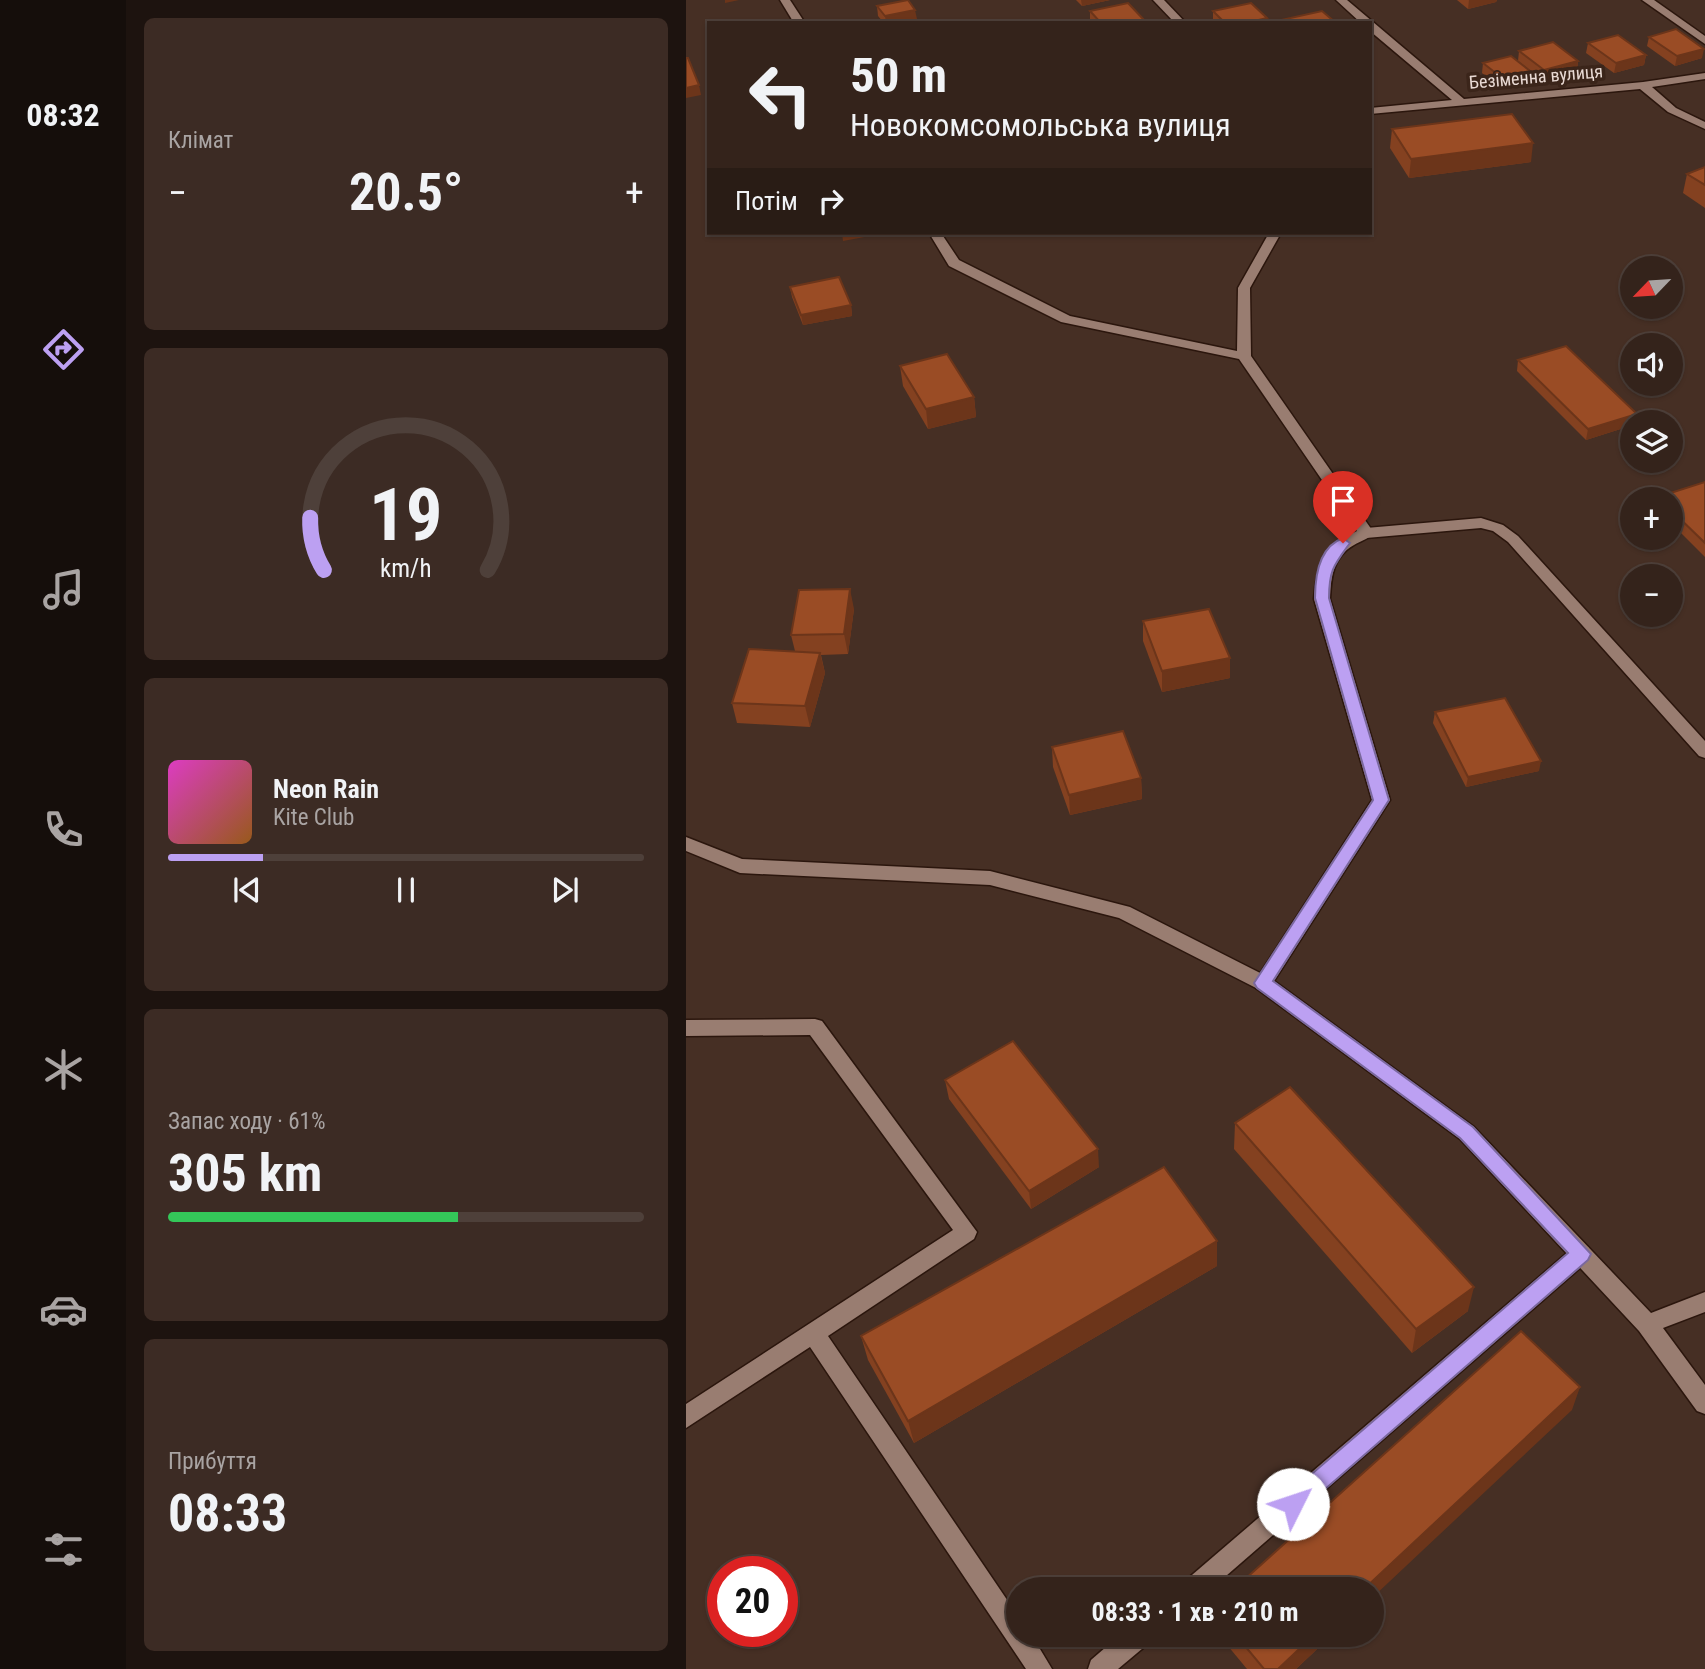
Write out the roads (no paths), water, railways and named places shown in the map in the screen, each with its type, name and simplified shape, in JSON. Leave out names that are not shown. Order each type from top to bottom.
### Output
[{"type":"street","points":[[785,0],[799,21]]},
{"type":"street","points":[[1158,0],[1179,21]]},
{"type":"street","points":[[1341,0],[1366,21]]},
{"type":"street","points":[[1647,0],[1705,41]]},
{"type":"street","points":[[1372,27],[1461,102]]},
{"type":"street","name":"Безіменна вулиця","points":[[1372,111],[1643,85],[1705,76]]},
{"type":"street","points":[[1643,85],[1672,110],[1705,126]]},
{"type":"street","points":[[936,235],[954,263],[1066,319],[1244,356]]},
{"type":"street","points":[[1274,235],[1244,288],[1244,356],[1366,533]]},
{"type":"street","points":[[1263,983],[1381,800],[1322,598],[1322,576],[1330,557],[1343,543],[1366,533],[1450,527],[1466,523],[1498,528],[1513,539],[1705,752]]},
{"type":"street","points":[[686,844],[740,866],[990,878],[1124,912],[1263,983],[1467,1133],[1647,1324],[1705,1403]]},
{"type":"street","points":[[686,1028],[815,1027],[967,1232],[686,1417]]},
{"type":"street","points":[[1207,1577],[1581,1254]]},
{"type":"street","points":[[1647,1324],[1705,1302]]},
{"type":"street","points":[[814,1334],[1040,1669]]},
{"type":"street","points":[[1100,1669],[1125,1647]]}]
